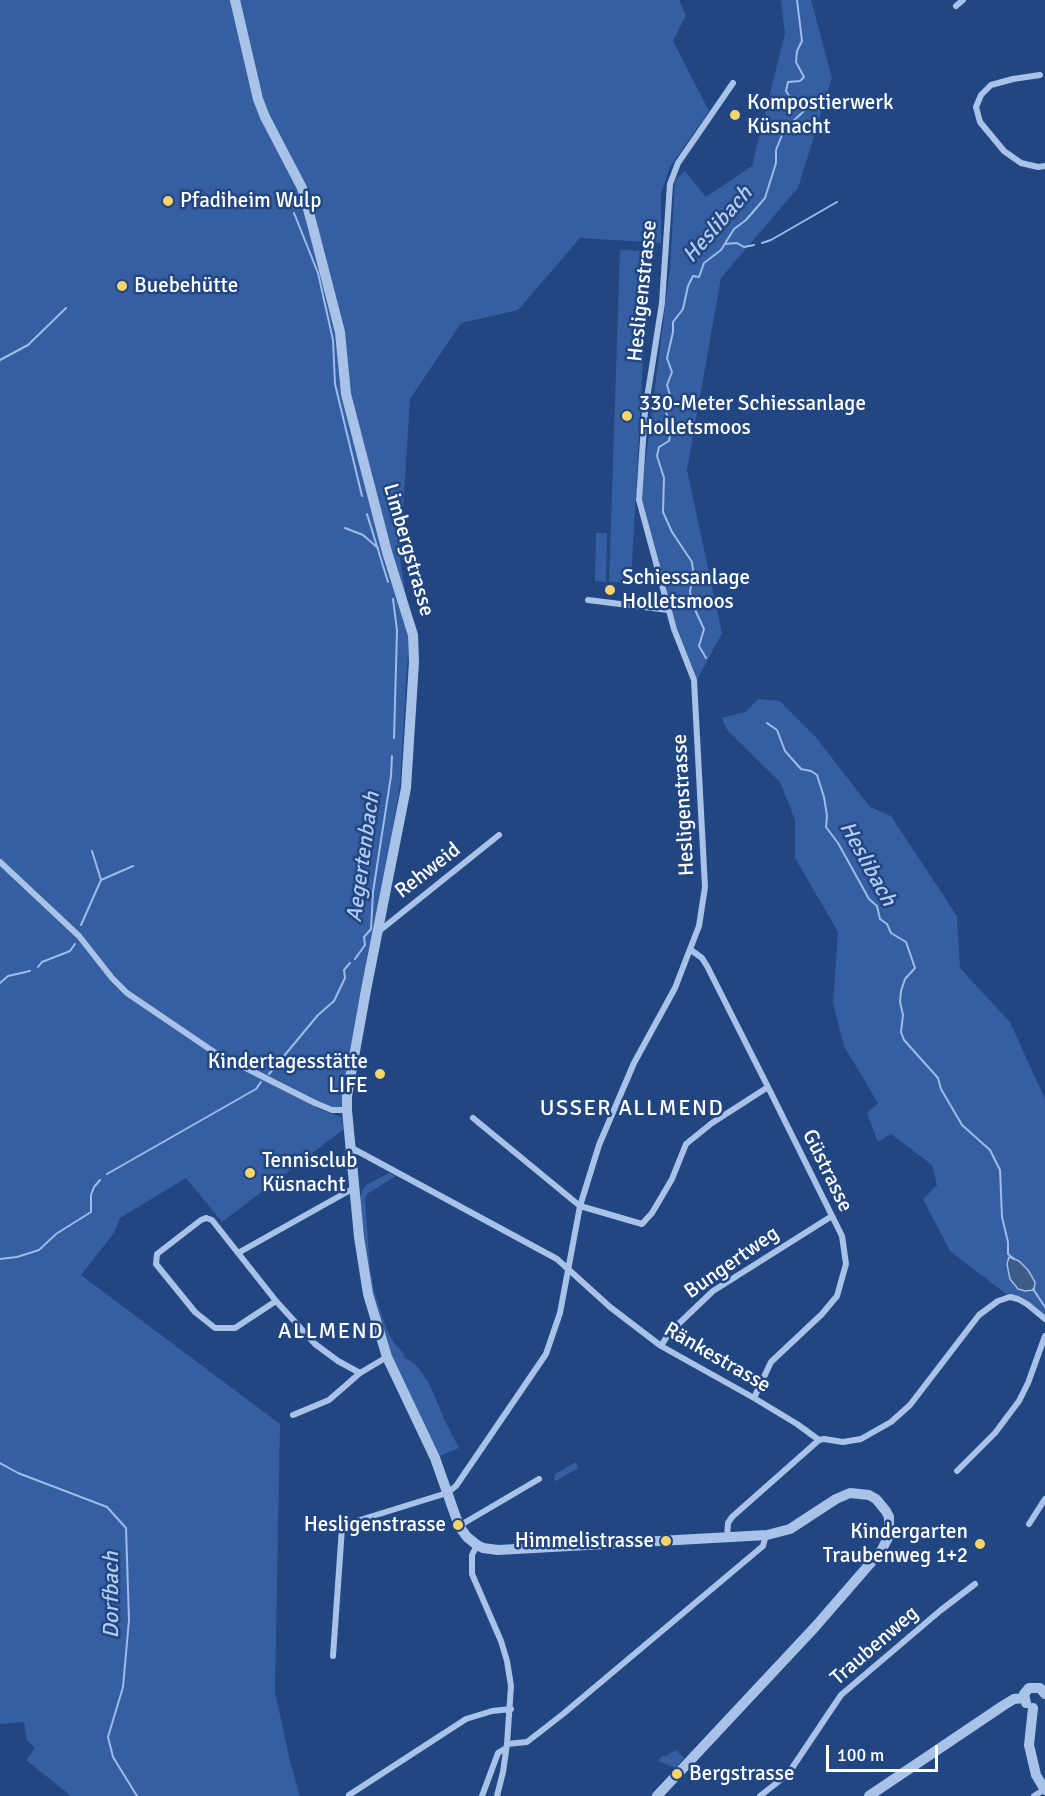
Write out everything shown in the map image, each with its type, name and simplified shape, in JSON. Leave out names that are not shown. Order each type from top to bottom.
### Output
[{"type":"street","name":"Limbergstrasse","points":[[236,0],[258,99],[302,188],[311,220],[340,332],[349,405],[387,552],[413,635],[414,662],[406,788],[347,1096],[350,1147]]},
{"type":"street","points":[[956,6],[963,0]]},
{"type":"street","points":[[1040,75],[991,85],[981,95],[976,106],[981,122],[1004,151],[1021,163],[1038,167],[1045,166]]},
{"type":"street","name":"Hesligenstrasse","points":[[447,1492],[456,1486],[546,1354],[560,1313],[580,1206],[610,1117],[634,1063],[675,988],[699,926],[705,887],[694,680],[668,610],[639,500],[645,411],[663,303],[670,184],[678,162],[733,83]]},
{"type":"street","points":[[588,600],[668,610]]},
{"type":"street","name":"Rehweid","points":[[378,932],[499,836]]},
{"type":"street","points":[[0,862],[80,936],[112,978],[127,993],[213,1052],[332,1110],[347,1110]]},
{"type":"street","name":"Güstrasse","points":[[691,950],[702,958],[707,966],[842,1236],[846,1264],[837,1296],[822,1314],[771,1362],[754,1398]]},
{"type":"street","points":[[472,1118],[580,1206],[642,1224],[652,1213],[672,1179],[686,1144],[712,1123],[768,1087]]},
{"type":"street","points":[[350,1147],[368,1294],[387,1357],[435,1458],[459,1526],[477,1545],[498,1550],[518,1550],[766,1535],[790,1529],[836,1499],[850,1493],[876,1498],[886,1511],[890,1526],[889,1536],[881,1551],[815,1627],[657,1796]]},
{"type":"street","name":"Ränkestrasse","points":[[350,1147],[539,1249],[568,1268],[610,1307],[661,1346],[754,1398],[819,1440]]},
{"type":"street","points":[[238,1252],[354,1188]]},
{"type":"street","name":"Bungertweg","points":[[661,1346],[669,1333],[713,1291],[832,1216]]},
{"type":"street","points":[[276,1301],[235,1328],[215,1328],[195,1312],[156,1264],[155,1259],[157,1254],[201,1220],[207,1218],[212,1220],[276,1301],[315,1344],[338,1361],[360,1373]]},
{"type":"street","points":[[728,1537],[728,1523],[732,1517],[819,1440],[824,1438],[843,1442],[852,1441],[873,1434],[891,1422],[910,1405],[979,1315],[998,1301],[1010,1297],[1018,1299],[1045,1319]]},
{"type":"street","points":[[957,1471],[995,1433],[1019,1401],[1045,1336]]},
{"type":"street","points":[[293,1415],[329,1400],[360,1373],[387,1357]]},
{"type":"street","points":[[459,1526],[539,1479]]},
{"type":"street","points":[[333,1656],[342,1528],[347,1524],[447,1492]]},
{"type":"street","points":[[1029,1524],[1045,1499]]},
{"type":"street","points":[[482,1796],[498,1754],[507,1746],[527,1742],[562,1714],[763,1546],[766,1535]]},
{"type":"street","points":[[477,1545],[472,1555],[472,1574],[507,1661],[511,1686],[507,1746],[497,1796]]},
{"type":"street","name":"Traubenweg","points":[[760,1796],[788,1774],[841,1695],[975,1584]]},
{"type":"street","points":[[1043,1688],[1029,1688],[1024,1698],[1027,1705],[1034,1708],[1041,1706],[1045,1701]]},
{"type":"street","points":[[869,1796],[1004,1705],[1014,1699],[1024,1698]]},
{"type":"street","points":[[1034,1708],[1029,1745],[1036,1775],[1045,1789],[1034,1796]]},
{"type":"street","points":[[349,1795],[466,1719],[492,1711],[511,1709]]},
{"type":"shaded area","points":[[0,0],[679,0],[686,15],[673,41],[709,111],[670,167],[661,193],[661,243],[580,238],[518,310],[461,323],[410,399],[400,559],[410,619],[400,785],[347,1110],[310,1103],[341,1117],[344,1129],[222,1222],[186,1178],[120,1218],[114,1233],[81,1275],[280,1424],[275,1692],[300,1796],[71,1796],[26,1760],[35,1748],[27,1740],[24,1722],[0,1724]]},
{"type":"shaded area","points":[[781,0],[811,0],[832,78],[798,188],[721,278],[687,470],[722,633],[697,680],[676,624],[641,496],[670,269],[675,180],[685,171],[706,197],[752,166],[785,33]]},
{"type":"shaded area","name":"330-Meter Schiessanlage Holletsmoos","points":[[620,250],[649,251],[631,583],[609,582]]},
{"type":"shaded area","points":[[596,533],[607,533],[606,582],[595,581]]},
{"type":"shaded area","points":[[758,699],[780,701],[815,736],[870,807],[891,816],[957,916],[960,968],[1010,1022],[1045,1099],[1045,1316],[1027,1304],[1010,1297],[950,1251],[923,1199],[937,1185],[932,1165],[891,1134],[878,1142],[867,1113],[878,1103],[844,1046],[833,1003],[838,932],[795,858],[795,820],[780,782],[727,730],[722,718],[745,712]]},
{"type":"shaded area","points":[[389,1173],[396,1176],[367,1194],[365,1200],[370,1269],[386,1328],[394,1343],[405,1355],[403,1356],[417,1366],[429,1383],[459,1448],[435,1458],[387,1357],[372,1295],[359,1199],[368,1184]]},
{"type":"shaded area","points":[[1009,1257],[1019,1261],[1028,1270],[1035,1282],[1034,1290],[1018,1289],[1010,1279],[1007,1264]]},
{"type":"shaded area","points":[[576,1462],[578,1468],[554,1480],[555,1474]]},
{"type":"shaded area","points":[[676,1750],[684,1758],[675,1768],[659,1761],[662,1756]]},
{"type":"waterway","name":"Heslibach","points":[[706,658],[699,646],[704,629],[691,601],[690,590],[694,578],[692,562],[672,532],[663,512],[664,478],[657,456],[659,447],[669,441],[671,429],[664,404],[670,395],[667,385],[672,372],[667,358],[673,322],[683,309],[688,286],[693,276],[699,277],[704,263],[721,250],[734,229],[746,220],[765,198],[776,163],[776,150],[784,130],[806,109],[803,101],[790,97],[786,91],[788,82],[800,81],[804,77],[796,62],[797,51],[802,41],[797,0]]},
{"type":"waterway","points":[[762,243],[837,202]]},
{"type":"waterway","points":[[294,213],[318,273],[333,340],[335,384],[362,496]]},
{"type":"waterway","points":[[725,244],[737,243],[744,247],[754,245]]},
{"type":"waterway","points":[[0,360],[28,345],[66,308]]},
{"type":"waterway","points":[[367,514],[388,582]]},
{"type":"waterway","points":[[345,528],[363,535],[378,548]]},
{"type":"waterway","name":"Aegertenbach","points":[[393,599],[397,630],[394,738]]},
{"type":"waterway","name":"Heslibach","points":[[767,723],[777,730],[785,751],[801,769],[817,775],[824,797],[826,827],[838,843],[869,899],[877,906],[880,919],[887,924],[891,933],[906,942],[915,968],[905,979],[901,991],[900,1002],[903,1015],[901,1032],[904,1040],[938,1078],[941,1089],[962,1125],[990,1150],[1000,1170],[1002,1217],[1008,1242],[1008,1254],[1014,1259]]},
{"type":"waterway","name":"Aegertenbach","points":[[355,959],[365,945],[364,937],[371,929],[373,892],[392,756]]},
{"type":"waterway","points":[[92,851],[101,880]]},
{"type":"waterway","points":[[81,925],[101,880],[133,866]]},
{"type":"waterway","points":[[38,967],[42,962],[70,951],[75,944]]},
{"type":"waterway","name":"Aegertenbach","points":[[269,1074],[318,1015],[334,1001],[345,978],[344,970],[350,963]]},
{"type":"waterway","points":[[0,983],[8,976],[30,971]]},
{"type":"waterway","name":"Aegertenbach","points":[[107,1174],[256,1089],[261,1082]]},
{"type":"waterway","name":"Aegertenbach","points":[[0,1259],[17,1257],[39,1250],[56,1234],[91,1212],[91,1195],[100,1180]]},
{"type":"waterway","name":"Heslibach","points":[[1033,1289],[1045,1307]]},
{"type":"waterway","name":"Dorfbach","points":[[0,1463],[18,1473],[107,1507],[126,1528],[129,1620],[123,1687],[108,1737],[113,1757],[137,1796]]},
{"type":"place","name":"Kompostierwerk Küsnacht","points":[[735,115]]},
{"type":"place","name":"Pfadiheim Wulp","points":[[168,201]]},
{"type":"place","name":"Buebehütte","points":[[122,286]]},
{"type":"place","name":"330-Meter Schiessanlage Holletsmoos","points":[[627,416]]},
{"type":"place","name":"Schiessanlage Holletsmoos","points":[[610,590]]},
{"type":"place","name":"Kindertagesstätte LIFE","points":[[380,1074]]},
{"type":"place","name":"Tennisclub Küsnacht","points":[[250,1173]]},
{"type":"place","name":"Hesligenstrasse","points":[[458,1525]]},
{"type":"place","name":"Himmelistrasse","points":[[666,1541]]},
{"type":"place","name":"Kindergarten Traubenweg 1+2","points":[[980,1544]]},
{"type":"place","name":"Bergstrasse","points":[[677,1774]]},
{"type":"district","name":"USSER ALLMEND","points":[[632,1109]]},
{"type":"district","name":"ALLMEND","points":[[331,1332]]}]
